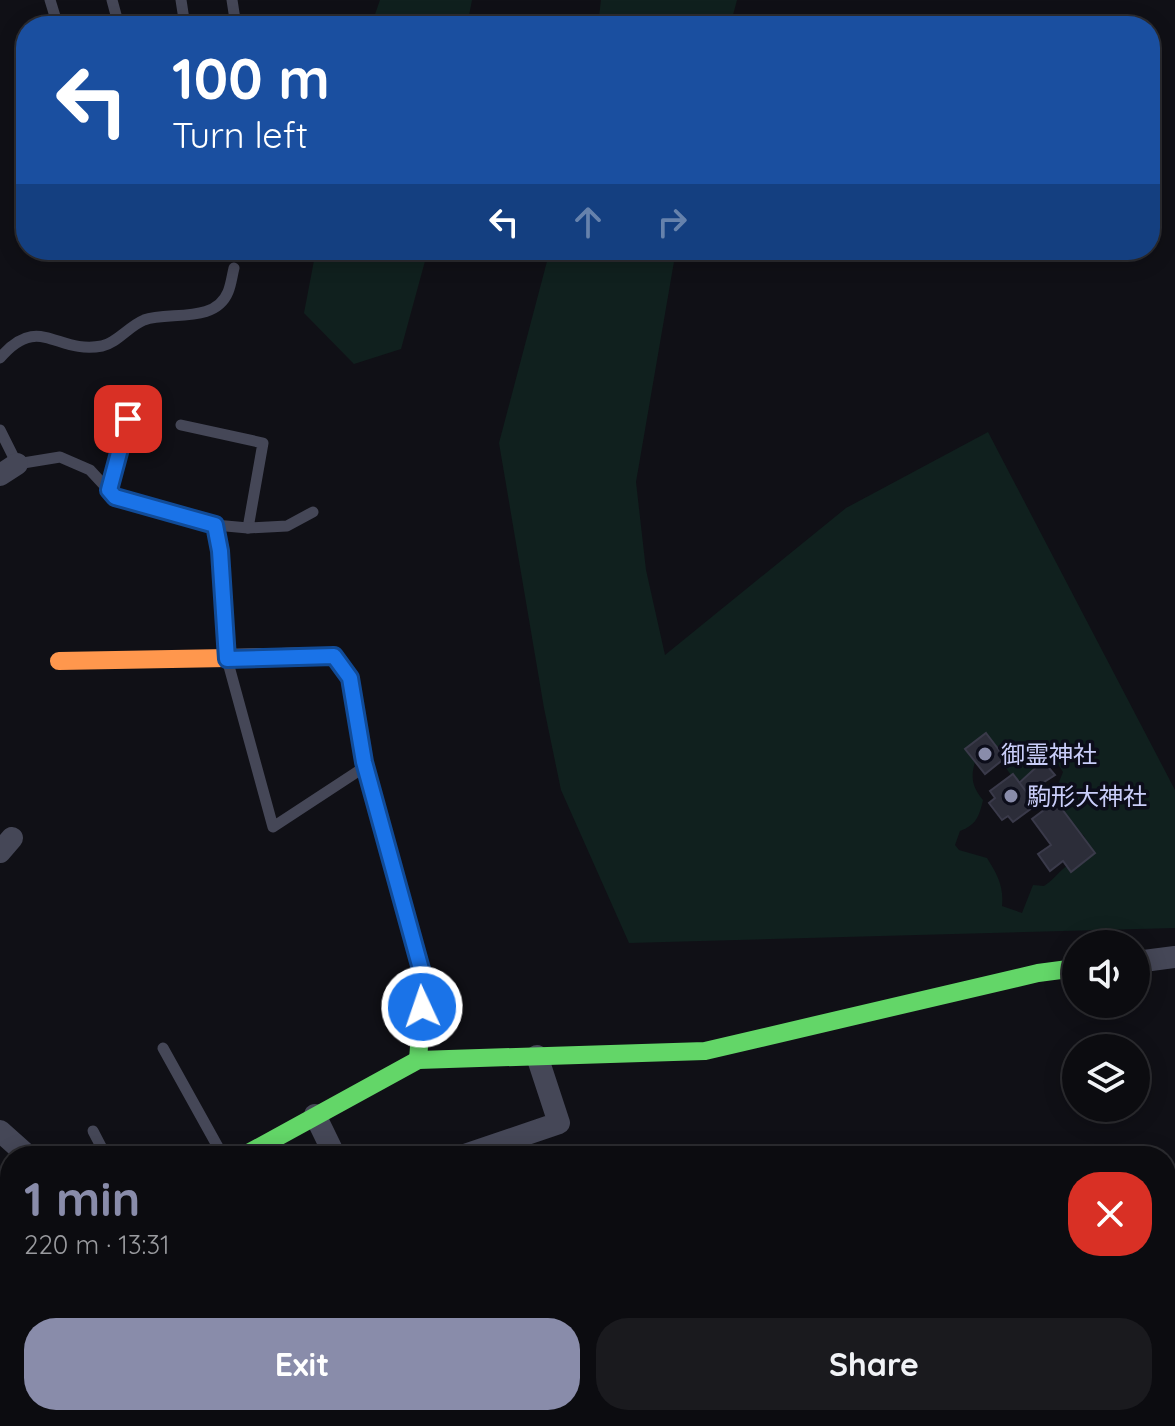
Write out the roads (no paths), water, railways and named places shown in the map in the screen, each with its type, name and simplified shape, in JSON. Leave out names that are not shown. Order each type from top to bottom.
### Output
[{"type":"street","points":[[59,661],[334,656],[350,678],[365,766],[424,980],[418,1060]]},
{"type":"street","points":[[1150,960],[1175,957]]},
{"type":"street","points":[[261,1146],[418,1060],[705,1051],[1062,970]]},
{"type":"street","points":[[491,1146],[559,1123],[537,1056]]},
{"type":"street","points":[[315,1115],[330,1146]]},
{"type":"street","points":[[0,1131],[17,1146]]},
{"type":"lane","points":[[0,358],[14,341],[32,335],[84,347],[105,346],[140,322],[160,315],[186,315],[213,309],[227,295],[234,268]]},
{"type":"lane","points":[[109,490],[128,419]]},
{"type":"lane","points":[[181,425],[263,443],[248,528]]},
{"type":"lane","points":[[0,430],[9,470],[60,457],[90,470],[115,497],[215,525],[248,528],[287,526],[313,512]]},
{"type":"lane","points":[[215,525],[220,551],[227,659],[273,827],[365,766]]},
{"type":"lane","points":[[163,1048],[217,1146]]},
{"type":"lane","points":[[93,1131],[101,1146]]},
{"type":"place","name":"御霊神社","points":[[985,754]]},
{"type":"place","name":"駒形大神社","points":[[1011,796]]}]
